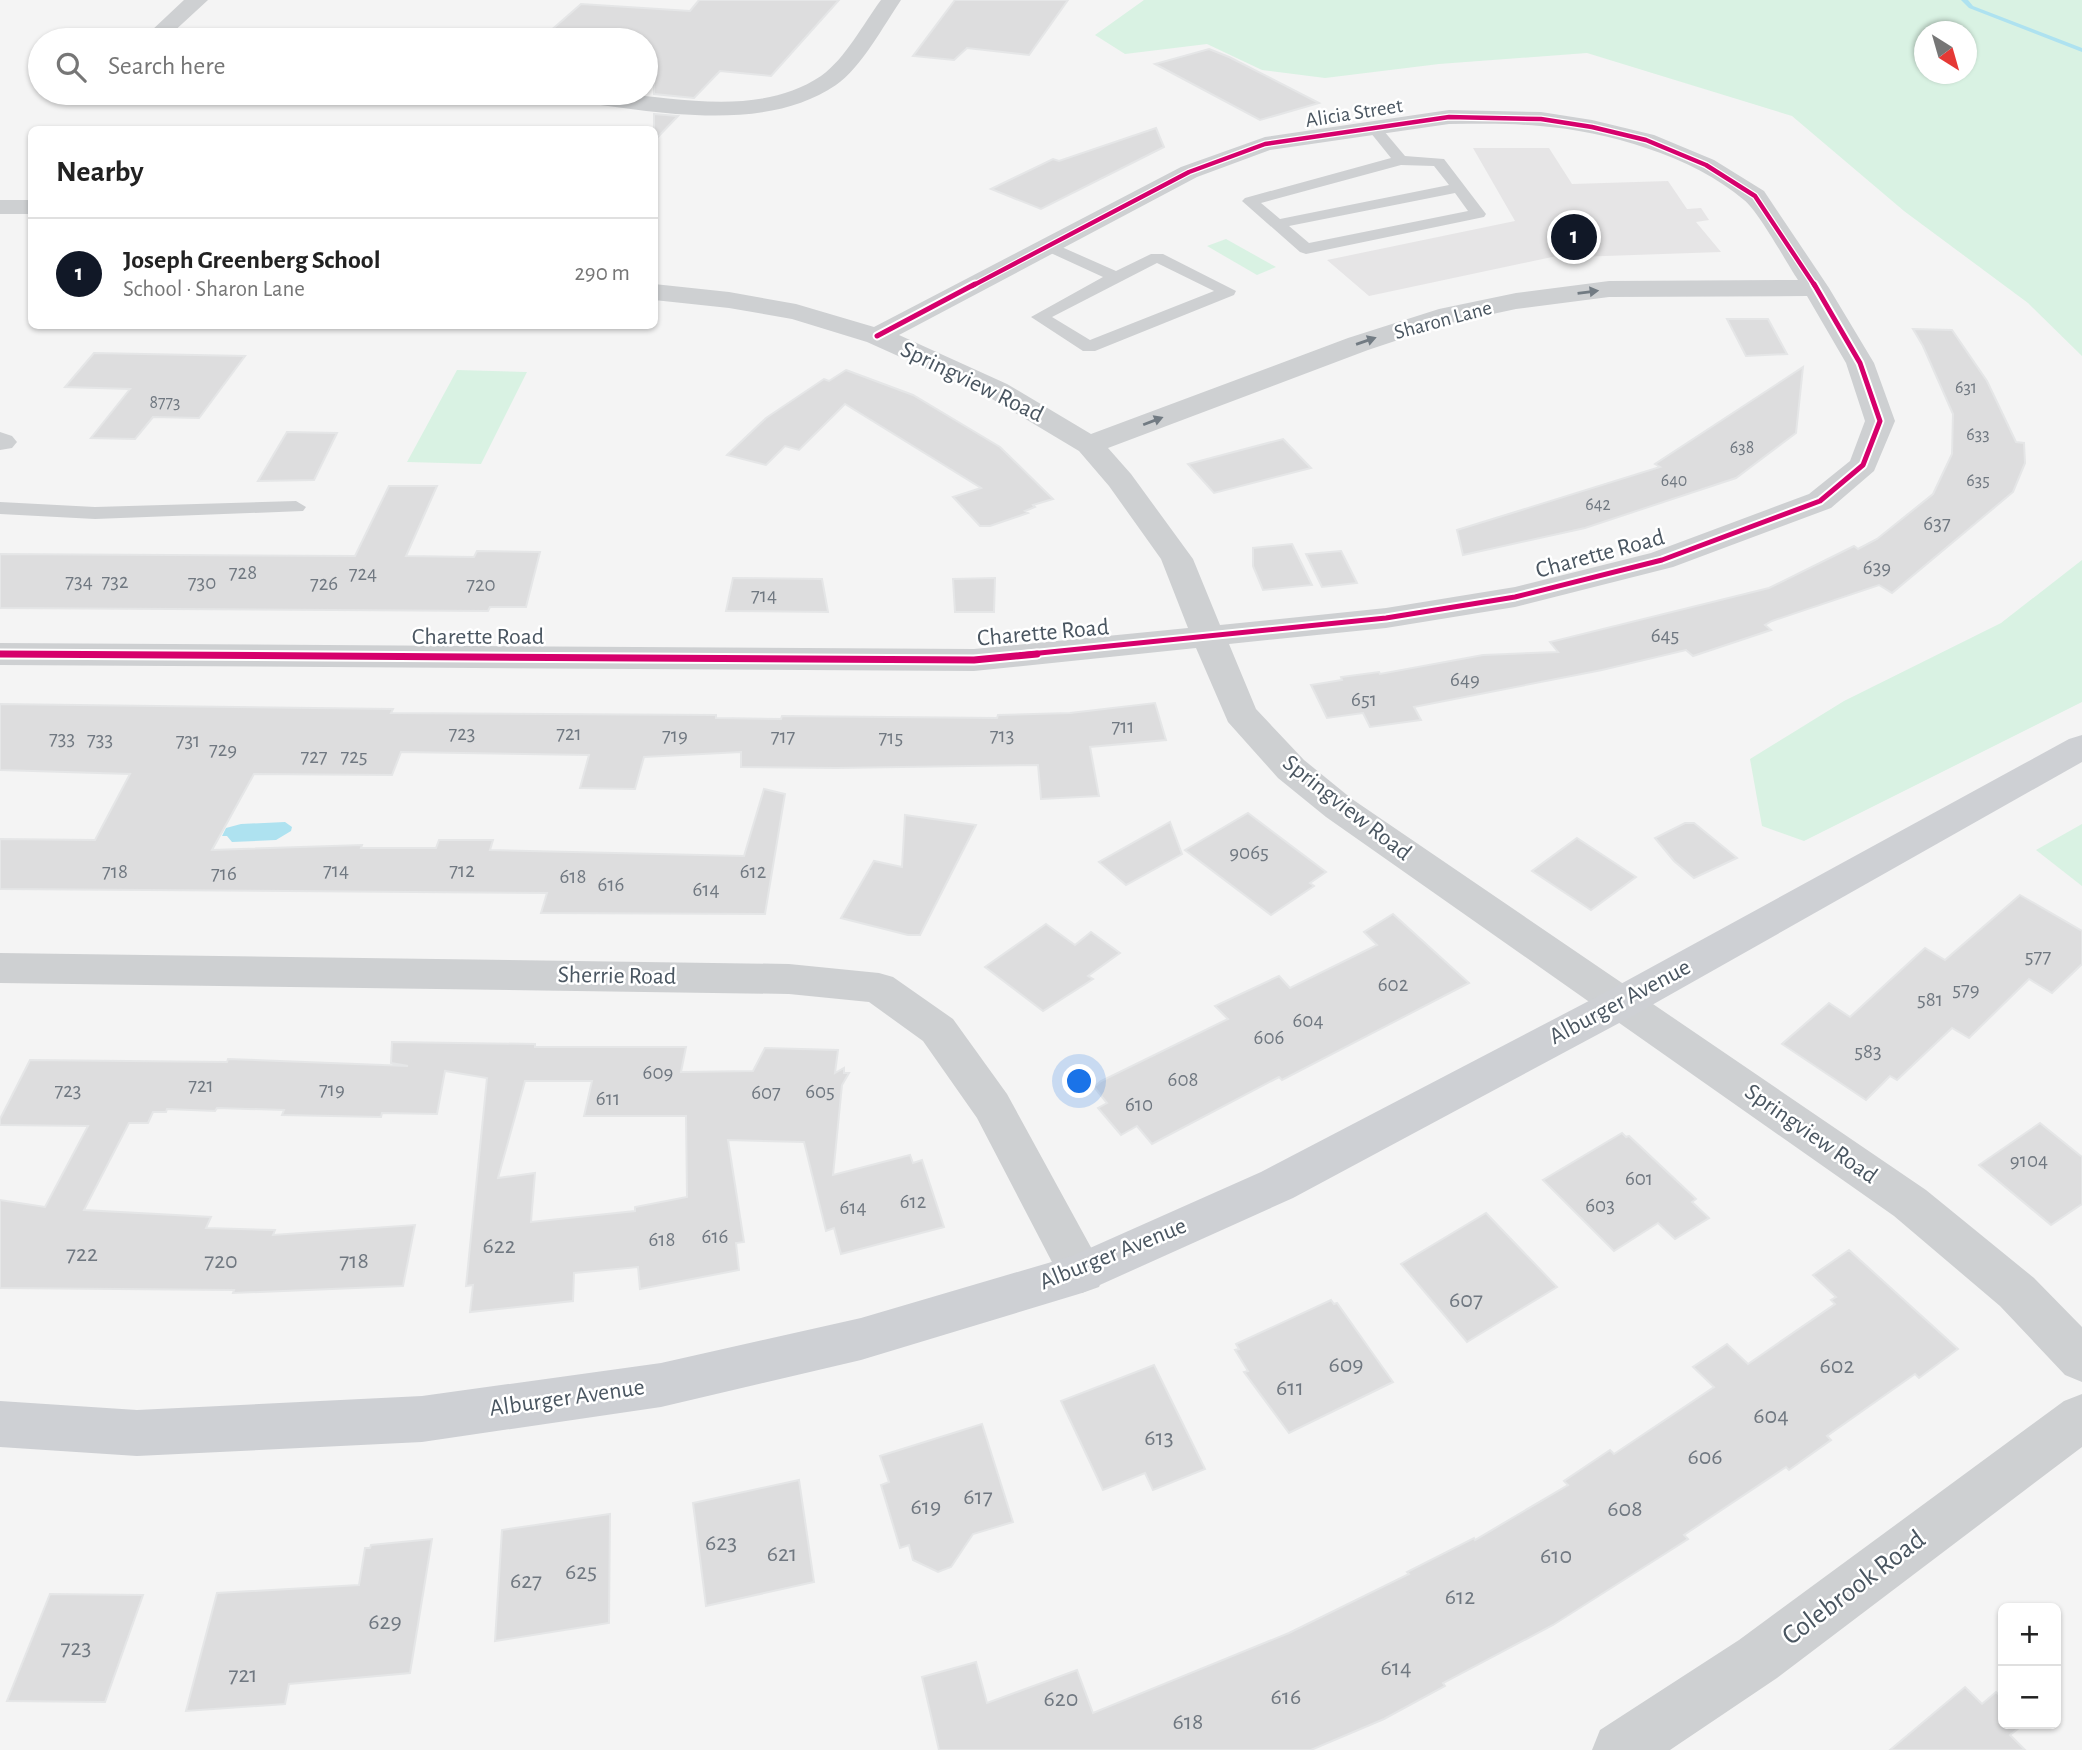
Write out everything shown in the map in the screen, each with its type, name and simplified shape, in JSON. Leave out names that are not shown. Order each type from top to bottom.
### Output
[{"type":"street","points":[[171,28],[198,0]]},
{"type":"street","points":[[658,103],[719,109],[762,106],[801,98],[832,79],[891,0]]},
{"type":"street","name":"Alicia Street","points":[[877,336],[1189,172],[1265,144],[1448,117],[1541,119],[1592,127],[1646,140],[1706,165],[1755,196],[1816,288]]},
{"type":"street","points":[[0,207],[28,207]]},
{"type":"street","name":"Sharon Lane","points":[[1089,445],[1358,344],[1465,312],[1516,301],[1609,289],[1816,288]]},
{"type":"street","name":"Charette Road","points":[[0,654],[974,660],[1386,618],[1515,597],[1662,560],[1759,526],[1821,500],[1863,465],[1880,421],[1860,363],[1816,288]]},
{"type":"street","name":"Springview Road","points":[[658,292],[729,300],[796,313],[877,336],[997,390],[1089,445],[1120,481],[1177,559],[1240,714],[1291,769],[1339,808],[1910,1203],[2017,1292],[2082,1360]]},
{"type":"street","name":"Alburger Avenue","points":[[0,1424],[137,1433],[422,1419],[661,1385],[861,1339],[1082,1273],[1277,1185],[1621,1003],[2082,747]]},
{"type":"street","name":"Sherrie Road","points":[[0,968],[789,978],[879,988],[938,1030],[992,1106],[1082,1273]]},
{"type":"street","name":"Colebrook Road","points":[[1620,1750],[1758,1659],[2082,1418]]},
{"type":"lane","points":[[1373,127],[1401,160]]},
{"type":"lane","points":[[1401,160],[1438,162],[1458,188],[1478,214],[1306,249],[1250,201],[1401,160]]},
{"type":"lane","points":[[1278,225],[1458,188]]},
{"type":"lane","points":[[1048,246],[1116,277]]},
{"type":"lane","points":[[1157,257],[1228,291],[1089,347],[1040,317],[1116,277],[1157,257]]},
{"type":"lane","points":[[0,508],[95,513],[296,507]]},
{"type":"shaded area","points":[[1473,148],[1549,148],[1572,184],[1668,181],[1687,209],[1701,208],[1709,220],[1696,222],[1721,252],[1576,257],[1571,253],[1369,296],[1327,260],[1515,221]]},
{"type":"green space","points":[[1144,0],[2082,0],[2082,356],[2028,303],[1904,211],[1792,116],[1587,53],[1439,64],[1325,78],[1262,70],[1207,44],[1125,54],[1095,35]]},
{"type":"green space","points":[[1226,239],[1276,267],[1257,275],[1207,246]]},
{"type":"green space","points":[[457,370],[527,372],[481,464],[407,462]]},
{"type":"green space","points":[[2082,560],[2082,702],[1804,841],[1762,826],[1750,759],[1844,701],[2001,623]]},
{"type":"green space","points":[[2082,824],[2082,886],[2036,850]]},
{"type":"water","points":[[285,822],[292,827],[291,831],[276,840],[232,842],[227,836],[222,836],[226,828],[241,824]]},
{"type":"building","points":[[699,0],[839,0],[771,76],[720,71],[694,98],[658,94],[658,28],[554,28],[581,4],[690,11]]},
{"type":"building","points":[[955,0],[1068,0],[1029,55],[967,48],[954,60],[913,56]]},
{"type":"building","points":[[1209,49],[1319,103],[1260,120],[1155,64]]},
{"type":"building","points":[[654,114],[678,116],[658,137],[658,126],[654,126]]},
{"type":"building","points":[[1156,128],[1164,147],[1041,209],[991,189],[1053,159],[1059,161]]},
{"type":"building","points":[[1727,319],[1768,319],[1787,354],[1746,356]]},
{"type":"building","points":[[1913,329],[1952,330],[1987,381],[2016,442],[2024,443],[2025,463],[2013,492],[1892,593],[1879,585],[1772,621],[1765,625],[1771,630],[1693,656],[1686,650],[1602,670],[1414,707],[1421,720],[1370,727],[1363,713],[1327,718],[1311,685],[1342,680],[1341,677],[1380,674],[1483,655],[1558,652],[1550,642],[1769,588],[1854,546],[1858,549],[1877,539],[1933,494],[1952,454],[1953,414]]},
{"type":"building","points":[[94,353],[245,356],[199,418],[153,417],[135,439],[91,438],[130,389],[65,387]]},
{"type":"building","points":[[1803,367],[1796,433],[1736,478],[1585,528],[1463,555],[1457,530],[1660,467],[1655,464]]},
{"type":"building","points":[[846,370],[913,395],[1000,447],[1053,499],[1033,505],[1035,507],[1025,511],[1028,513],[990,526],[980,526],[953,497],[981,488],[845,404],[799,450],[785,446],[766,465],[727,455],[766,418],[824,379],[829,381]]},
{"type":"building","points":[[287,432],[337,433],[314,480],[258,481]]},
{"type":"building","points":[[1283,439],[1311,468],[1214,493],[1188,464]]},
{"type":"building","points":[[389,486],[437,486],[406,556],[474,557],[477,551],[540,552],[526,607],[490,607],[488,611],[0,608],[0,554],[355,556]]},
{"type":"building","points":[[1292,544],[1312,585],[1263,590],[1253,566],[1253,548]]},
{"type":"building","points":[[1341,551],[1357,583],[1322,587],[1306,554]]},
{"type":"building","points":[[733,578],[822,579],[828,612],[726,611]]},
{"type":"building","points":[[995,578],[994,612],[955,612],[953,579]]},
{"type":"building","points":[[1155,703],[1166,740],[1090,747],[1099,796],[1041,799],[1038,765],[741,767],[741,752],[644,757],[635,789],[580,788],[589,755],[401,752],[392,775],[254,774],[212,850],[362,845],[361,848],[436,848],[439,840],[493,840],[490,850],[744,856],[764,789],[785,794],[765,914],[541,913],[547,893],[0,889],[0,839],[95,840],[130,774],[0,770],[0,704],[393,709],[391,713],[716,715],[716,718],[781,719],[782,716],[997,718],[998,715],[1070,713]]},
{"type":"building","points":[[1248,813],[1326,872],[1310,883],[1314,886],[1271,915],[1185,850]]},
{"type":"building","points":[[905,815],[976,825],[920,935],[908,935],[841,918],[874,861],[902,867]]},
{"type":"building","points":[[1170,822],[1182,854],[1126,885],[1099,862]]},
{"type":"building","points":[[1685,823],[1694,823],[1737,858],[1694,878],[1674,861],[1655,838]]},
{"type":"building","points":[[1577,838],[1636,877],[1591,910],[1532,871]]},
{"type":"building","points":[[2020,895],[2082,931],[2082,964],[2052,993],[2029,979],[1969,1038],[1952,1028],[1897,1080],[1890,1076],[1866,1100],[1782,1044],[1829,1003],[1850,1017],[1925,948],[1945,960]]},
{"type":"building","points":[[1393,914],[1469,983],[1282,1080],[1279,1077],[1152,1144],[1137,1126],[1121,1135],[1098,1108],[1107,1103],[1094,1087],[1101,1081],[1228,1019],[1215,1006],[1279,976],[1290,988],[1377,945],[1364,932]]},
{"type":"building","points":[[1046,924],[1075,945],[1091,932],[1120,953],[1088,976],[1093,979],[1043,1011],[985,967]]},
{"type":"building","points":[[392,1042],[535,1044],[535,1047],[686,1047],[681,1072],[753,1071],[765,1048],[838,1050],[835,1073],[844,1068],[844,1073],[849,1073],[842,1085],[833,1175],[910,1155],[913,1163],[922,1160],[944,1227],[841,1254],[834,1228],[826,1231],[804,1142],[728,1140],[744,1242],[736,1243],[739,1270],[640,1289],[638,1267],[574,1273],[573,1301],[470,1312],[473,1285],[466,1286],[487,1078],[445,1071],[437,1114],[382,1113],[381,1117],[282,1115],[284,1110],[217,1108],[215,1111],[167,1109],[166,1112],[153,1112],[148,1123],[129,1123],[84,1210],[211,1217],[206,1228],[275,1230],[273,1235],[415,1225],[403,1286],[233,1293],[234,1290],[0,1288],[0,1200],[45,1207],[88,1126],[0,1125],[0,1119],[30,1060],[227,1062],[228,1059],[408,1066],[391,1063]],"holes":[[[525,1081],[592,1081],[584,1116],[686,1116],[687,1197],[635,1207],[635,1211],[531,1222],[535,1173],[498,1178]]]},
{"type":"building","points":[[2040,1123],[2082,1157],[2082,1204],[2051,1225],[1979,1165]]},
{"type":"building","points":[[1622,1133],[1626,1137],[1629,1136],[1696,1199],[1692,1202],[1709,1218],[1675,1239],[1658,1223],[1614,1251],[1543,1180]]},
{"type":"building","points":[[1486,1213],[1557,1287],[1467,1342],[1401,1264]]},
{"type":"building","points":[[1849,1250],[1958,1349],[1919,1378],[1915,1374],[1827,1436],[1831,1440],[1789,1470],[1786,1467],[1684,1535],[1688,1539],[1553,1625],[1443,1683],[1445,1686],[1384,1719],[1311,1750],[939,1750],[922,1677],[976,1662],[987,1703],[1077,1670],[1093,1713],[1289,1633],[1409,1574],[1407,1572],[1474,1538],[1475,1540],[1568,1485],[1564,1481],[1610,1450],[1614,1454],[1714,1387],[1693,1367],[1727,1344],[1748,1364],[1835,1304],[1831,1300],[1836,1297],[1813,1275]]},
{"type":"building","points":[[1331,1300],[1334,1304],[1337,1303],[1393,1382],[1289,1433],[1244,1372],[1248,1371],[1235,1350],[1239,1349],[1236,1344]]},
{"type":"building","points":[[1154,1365],[1205,1469],[1153,1490],[1145,1473],[1103,1490],[1061,1401]]},
{"type":"building","points":[[982,1424],[1013,1522],[973,1534],[951,1567],[938,1572],[913,1560],[909,1545],[900,1548],[881,1485],[889,1482],[880,1456]]},
{"type":"building","points":[[799,1480],[814,1582],[706,1606],[693,1503]]},
{"type":"building","points":[[610,1514],[609,1623],[495,1641],[502,1530]]},
{"type":"building","points":[[432,1539],[410,1673],[289,1684],[285,1704],[186,1711],[217,1593],[359,1585],[365,1548],[370,1548],[371,1545]]},
{"type":"building","points":[[50,1594],[143,1595],[105,1702],[7,1701]]},
{"type":"building","points":[[1965,1687],[1982,1704],[1996,1692],[1998,1694],[1998,1729],[2018,1729],[2010,1735],[2025,1750],[1890,1750]]},
{"type":"waterway","points":[[1964,0],[1971,7],[2082,50]]},
{"type":"cycle path","points":[[0,654],[974,660],[1386,618],[1515,597],[1662,560],[1759,526],[1820,501],[1863,465],[1880,421],[1860,363],[1816,288],[1755,196],[1706,165],[1646,140],[1592,127],[1541,119],[1449,117],[1265,144],[1189,172],[877,336]]},
{"type":"place","name":"Joseph Greenberg School","points":[[1574,237]]}]
